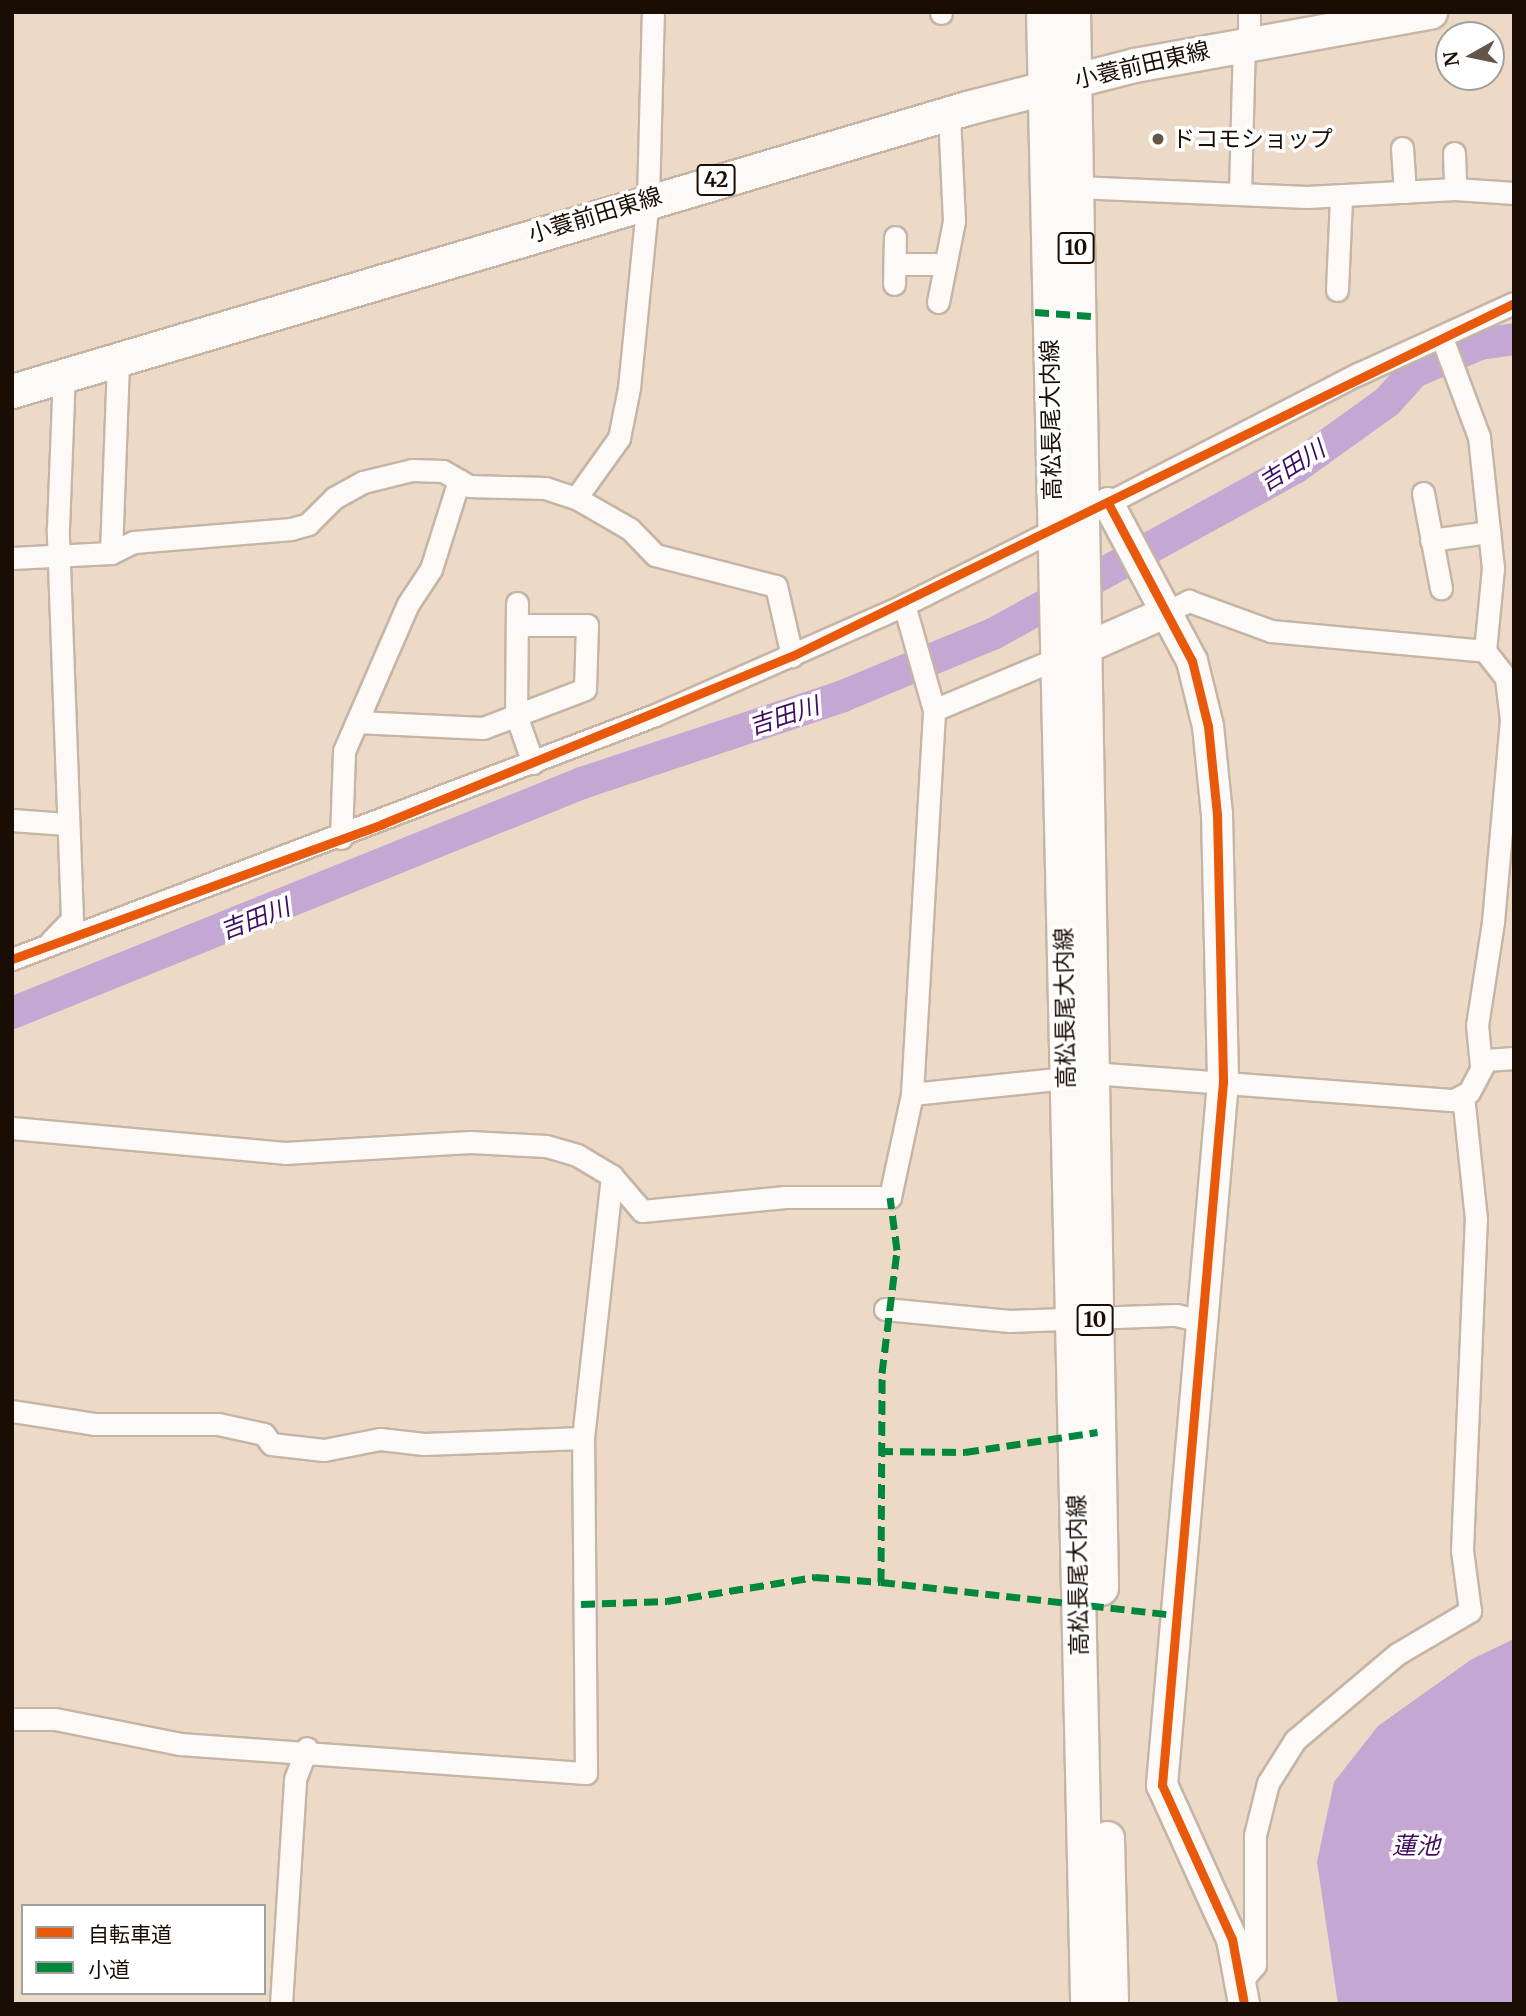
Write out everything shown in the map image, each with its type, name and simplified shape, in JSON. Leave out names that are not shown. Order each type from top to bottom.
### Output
[{"type":"main road","name":"高松長尾大内線","points":[[1043,12],[1043,88],[1066,530],[1084,1319],[1111,2004]]},
{"type":"main road","name":"高松長尾大内線","points":[[1066,530],[1076,187],[1073,12]]},
{"type":"main road","name":"小蓑前田東線","points":[[12,391],[648,199],[1247,32],[1422,13]]},
{"type":"main road","name":"高松長尾大内線","points":[[1084,1319],[1087,2004]]},
{"type":"street","points":[[576,498],[619,438],[648,199],[653,12]]},
{"type":"street","points":[[1240,193],[1247,32]]},
{"type":"street","points":[[938,302],[954,221],[949,113]]},
{"type":"street","points":[[1402,148],[1405,192]]},
{"type":"street","points":[[1454,153],[1454,189]]},
{"type":"street","points":[[1076,187],[1341,197],[1454,189],[1514,193]]},
{"type":"street","points":[[1337,290],[1341,197]]},
{"type":"street","points":[[895,237],[894,274],[945,264]]},
{"type":"street","points":[[12,959],[533,764],[792,656],[1112,511],[1445,343],[1514,303]]},
{"type":"street","points":[[1242,1992],[1255,1965],[1255,1835],[1268,1783],[1295,1740],[1397,1654],[1469,1611],[1462,1550],[1476,1219],[1463,1096],[1481,1066],[1477,1025],[1493,922],[1511,720],[1506,678],[1485,650],[1489,532],[1479,437],[1464,384],[1445,343]]},
{"type":"street","points":[[111,553],[118,359]]},
{"type":"street","points":[[45,947],[72,919],[66,824],[66,624],[59,556],[64,375]]},
{"type":"street","points":[[12,558],[111,553],[134,542],[291,529],[308,524],[334,498],[363,482],[412,470],[443,471],[459,480],[545,488],[576,498],[630,528],[655,555],[776,586],[792,656]]},
{"type":"street","points":[[341,838],[344,751],[408,604],[431,569],[459,480]]},
{"type":"street","points":[[1423,493],[1441,587]]},
{"type":"street","points":[[1112,511],[1192,661],[1208,726],[1219,842],[1223,1082],[1200,1321],[1163,1785],[1177,1828],[1213,1888],[1242,1992]]},
{"type":"street","points":[[1432,540],[1489,532]]},
{"type":"street","points":[[934,710],[1163,603],[1189,601],[1271,631],[1485,650]]},
{"type":"street","points":[[12,1128],[285,1153],[470,1142],[546,1146],[578,1155],[612,1176],[642,1211],[785,1197],[890,1197],[912,1094],[934,710],[930,681],[904,605]]},
{"type":"street","points":[[356,722],[483,728],[516,715],[585,689],[587,625],[517,614],[516,715],[533,764]]},
{"type":"street","points":[[12,820],[66,824]]},
{"type":"street","points":[[1481,1066],[1514,1058]]},
{"type":"street","points":[[912,1094],[1078,1076],[1463,1096]]},
{"type":"street","points":[[12,1719],[55,1719],[180,1744],[307,1748],[586,1773],[583,1438],[612,1176]]},
{"type":"street","points":[[885,1309],[1009,1321],[1175,1315],[1200,1321]]},
{"type":"street","points":[[12,1411],[94,1424],[218,1424],[264,1434],[271,1444],[324,1450],[380,1439],[424,1444],[583,1438]]},
{"type":"street","points":[[281,2004],[295,1779],[307,1748]]},
{"type":"water","name":"蓮池","points":[[1514,1639],[1514,2004],[1338,2004],[1317,1862],[1334,1782],[1378,1726],[1472,1659]]},
{"type":"waterway","name":"吉田川","points":[[12,1013],[582,783],[843,696],[993,634],[1295,468],[1387,402],[1414,372],[1480,344],[1514,339]]},
{"type":"marked path","points":[[1035,312],[1091,316]]},
{"type":"marked path","points":[[581,1604],[667,1601],[815,1577],[881,1582],[882,1373],[897,1250],[890,1197]]},
{"type":"marked path","points":[[879,1451],[965,1452],[1098,1432]]},
{"type":"marked path","points":[[881,1582],[1174,1615]]},
{"type":"cycle path","points":[[12,959],[382,824],[792,656],[1514,303]]},
{"type":"cycle path","points":[[1108,503],[1192,661],[1208,726],[1217,814],[1223,1082],[1162,1785],[1232,1939],[1244,2004]]},
{"type":"place","name":"ドコモショップ","points":[[1158,139]]}]
